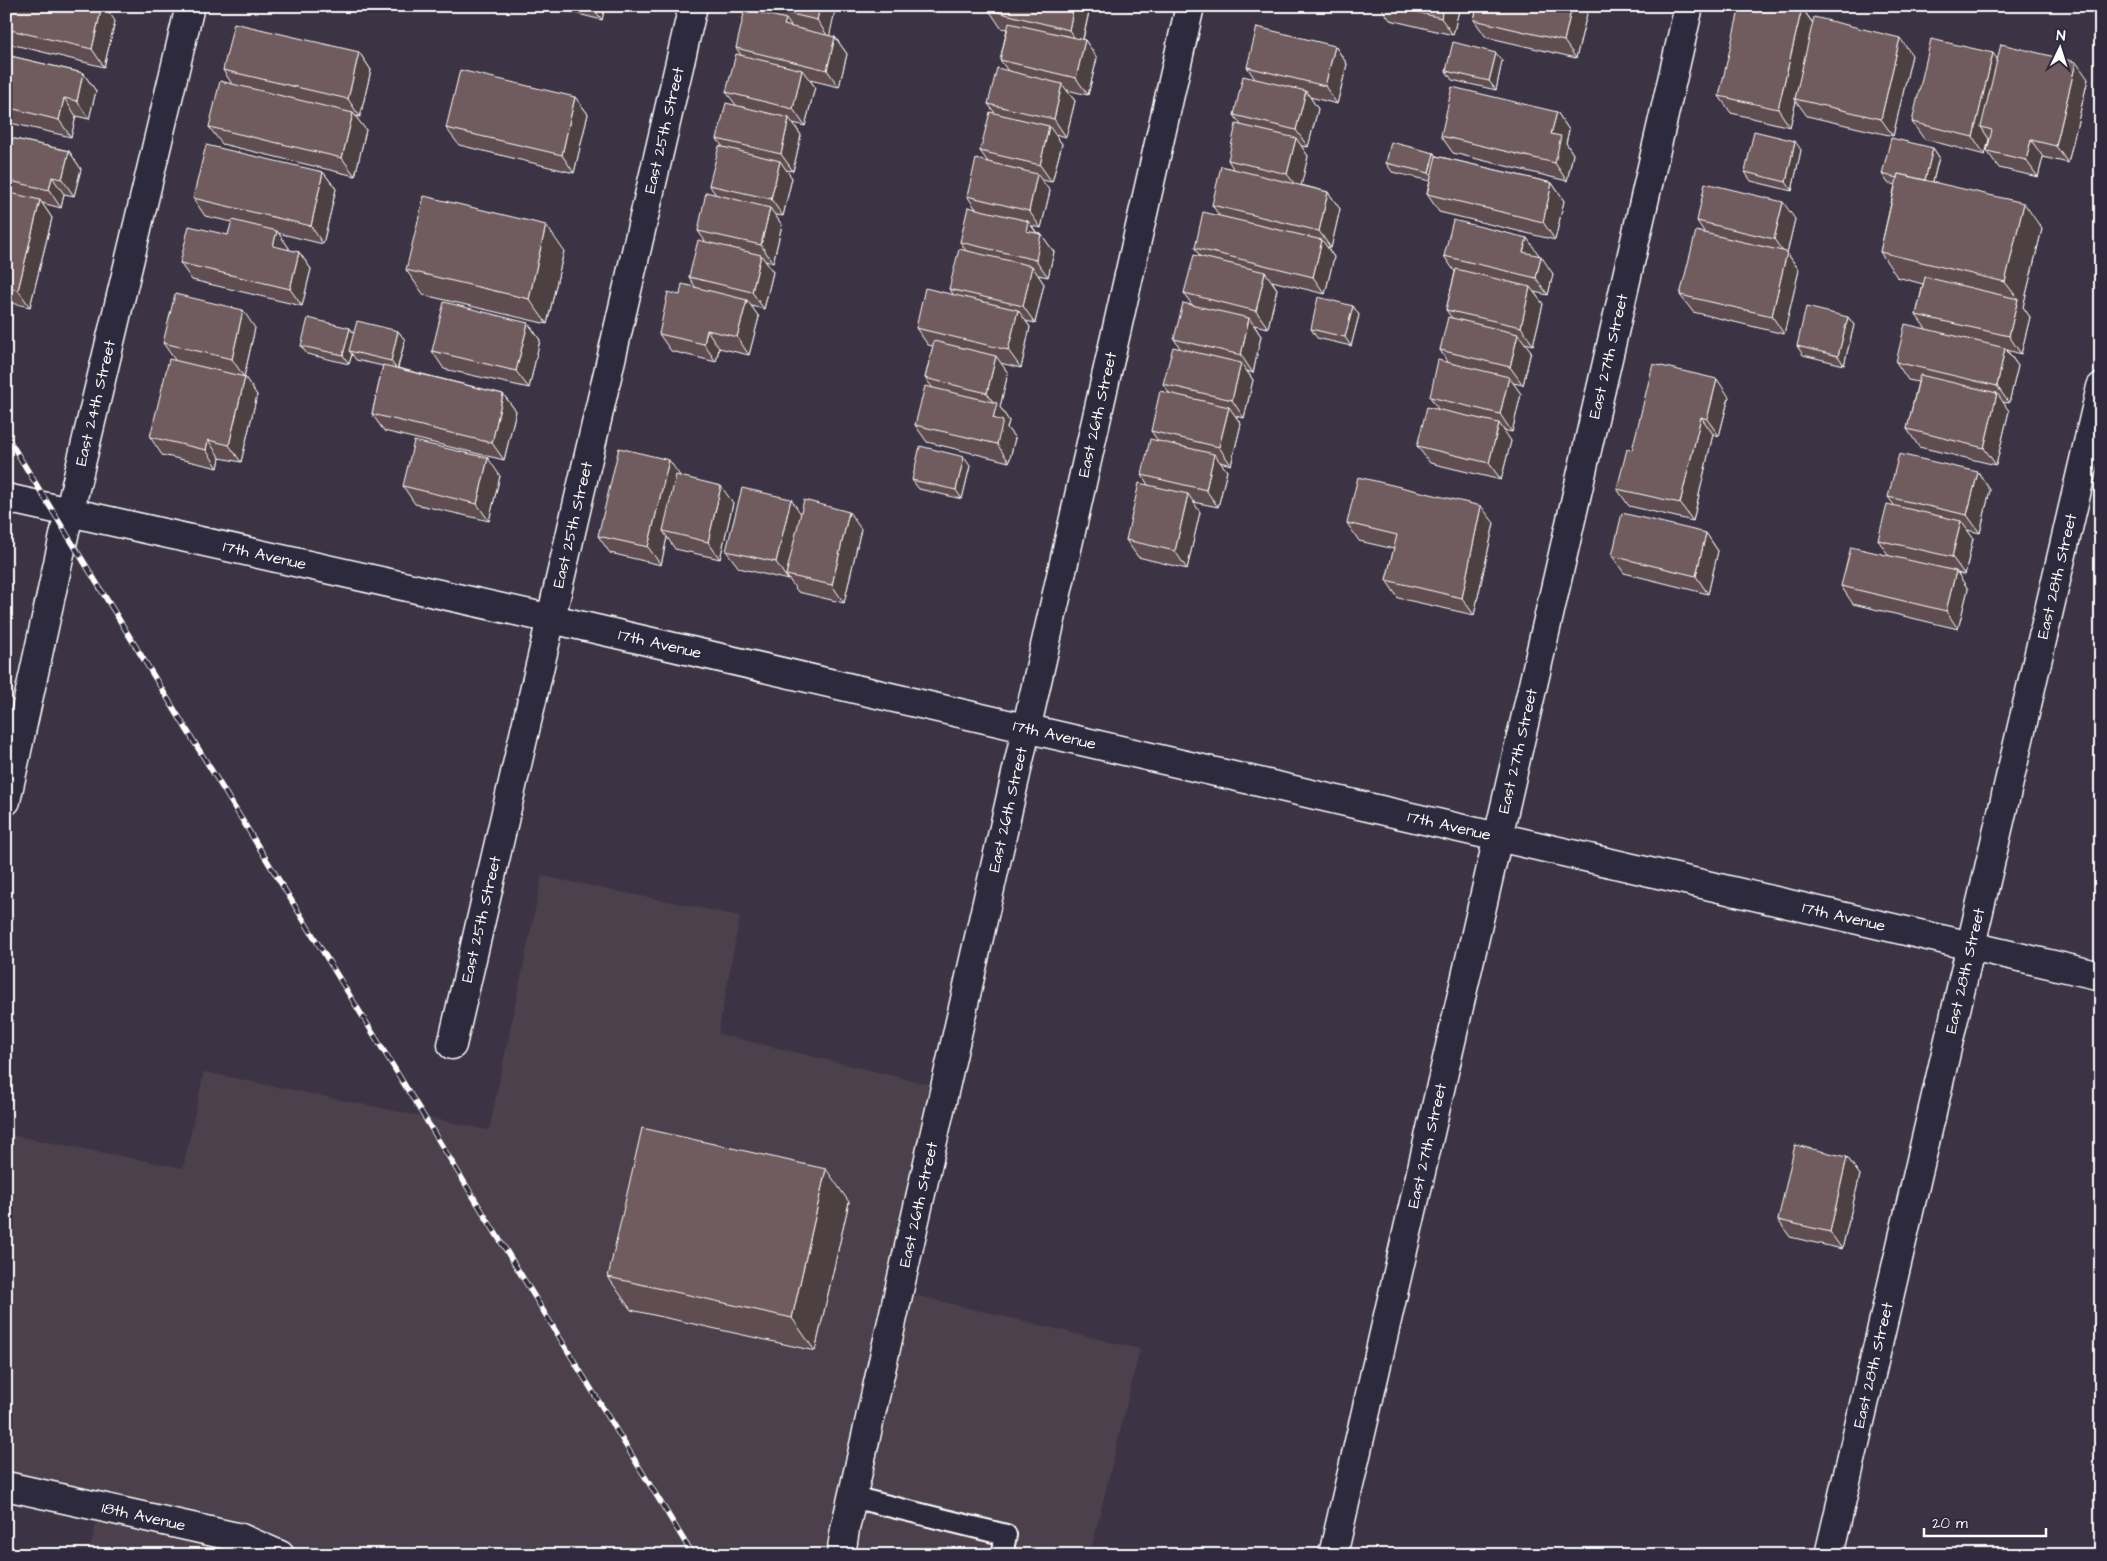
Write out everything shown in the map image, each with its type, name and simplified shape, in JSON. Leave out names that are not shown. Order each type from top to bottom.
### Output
[{"type":"street","name":"East 24th Street","points":[[6,801],[70,512],[190,6]]},
{"type":"street","name":"East 25th Street","points":[[452,1045],[693,6]]},
{"type":"street","name":"East 26th Street","points":[[841,1555],[852,1497],[1190,6]]},
{"type":"street","name":"East 27th Street","points":[[1333,1555],[1689,6]]},
{"type":"street","name":"East 28th Street","points":[[1829,1555],[2101,387]]},
{"type":"street","name":"17th Avenue","points":[[6,498],[552,619],[2101,976]]},
{"type":"street","name":"18th Avenue","points":[[6,1486],[241,1538],[280,1555]]},
{"type":"lane","points":[[852,1497],[1006,1535],[1002,1555]]},
{"type":"shaded area","points":[[542,876],[740,916],[718,1034],[945,1088],[901,1292],[1140,1349],[1090,1555],[89,1555],[99,1506],[6,1485],[6,1134],[183,1168],[204,1072],[489,1130]]},
{"type":"building","points":[[6,6],[102,6],[92,49],[6,29]]},
{"type":"building","points":[[757,6],[820,6],[817,20]]},
{"type":"building","points":[[990,6],[1074,6],[1069,30],[989,10]]},
{"type":"building","points":[[1392,6],[1443,6],[1441,18]]},
{"type":"building","points":[[1477,6],[1572,6],[1564,41],[1474,20]]},
{"type":"building","points":[[1740,6],[1764,11],[1765,6],[1795,6],[1802,8],[1778,109],[1719,96]]},
{"type":"building","points":[[745,9],[786,19],[784,25],[835,37],[827,70],[736,48]]},
{"type":"building","points":[[1814,17],[1900,38],[1881,119],[1795,99]]},
{"type":"building","points":[[234,23],[359,52],[348,99],[223,70]]},
{"type":"building","points":[[1009,23],[1085,40],[1076,78],[1000,60]]},
{"type":"building","points":[[1257,27],[1335,46],[1325,86],[1247,67]]},
{"type":"building","points":[[1931,39],[1993,53],[1973,137],[1912,122]]},
{"type":"building","points":[[1453,42],[1496,53],[1489,81],[1446,71]]},
{"type":"building","points":[[2001,44],[2076,62],[2056,146],[2031,140],[2026,160],[1987,151],[1992,130],[1981,127]]},
{"type":"building","points":[[736,54],[802,70],[793,109],[726,92]]},
{"type":"building","points":[[6,55],[83,73],[77,101],[64,98],[59,120],[6,107]]},
{"type":"building","points":[[997,68],[1062,84],[1054,119],[988,104]]},
{"type":"building","points":[[460,70],[575,97],[562,155],[446,128]]},
{"type":"building","points":[[1243,76],[1306,91],[1296,130],[1234,115]]},
{"type":"building","points":[[220,81],[353,113],[342,158],[209,127]]},
{"type":"building","points":[[1452,87],[1557,112],[1551,134],[1561,136],[1555,163],[1441,136]]},
{"type":"building","points":[[726,103],[789,118],[781,154],[717,139]]},
{"type":"building","points":[[990,112],[1049,126],[1040,165],[980,151]]},
{"type":"building","points":[[1236,124],[1296,138],[1287,174],[1228,160]]},
{"type":"building","points":[[1754,131],[1795,141],[1786,182],[1745,172]]},
{"type":"building","points":[[6,137],[69,151],[62,179],[52,177],[49,190],[6,180]]},
{"type":"building","points":[[1891,138],[1933,148],[1925,180],[1898,174],[1897,178],[1882,174]]},
{"type":"building","points":[[1391,142],[1434,153],[1429,173],[1386,163]]},
{"type":"building","points":[[206,145],[323,172],[311,226],[193,198]]},
{"type":"building","points":[[719,146],[780,161],[771,199],[709,185]]},
{"type":"building","points":[[1436,156],[1552,183],[1543,222],[1427,194]]},
{"type":"building","points":[[976,159],[1037,174],[1029,211],[967,196]]},
{"type":"building","points":[[1221,166],[1328,192],[1319,231],[1212,205]]},
{"type":"building","points":[[1898,174],[2024,203],[2005,282],[1880,252]]},
{"type":"building","points":[[1705,183],[1783,202],[1774,239],[1697,221]]},
{"type":"building","points":[[6,192],[40,200],[18,290],[6,287]]},
{"type":"building","points":[[706,192],[770,208],[761,245],[698,231]]},
{"type":"building","points":[[424,196],[546,225],[529,299],[406,270]]},
{"type":"building","points":[[968,207],[1028,221],[1026,231],[1041,234],[1036,260],[960,242]]},
{"type":"building","points":[[1203,212],[1322,240],[1313,277],[1195,248]]},
{"type":"building","points":[[232,220],[277,231],[273,246],[299,252],[290,289],[180,263],[189,226],[228,235]]},
{"type":"building","points":[[1453,220],[1527,238],[1523,252],[1541,256],[1536,278],[1444,256]]},
{"type":"building","points":[[1696,231],[1787,252],[1772,316],[1680,295]]},
{"type":"building","points":[[698,240],[761,255],[752,292],[689,277]]},
{"type":"building","points":[[959,249],[1032,266],[1023,306],[949,289]]},
{"type":"building","points":[[1194,255],[1265,272],[1256,311],[1184,293]]},
{"type":"building","points":[[1456,269],[1530,287],[1521,327],[1446,310]]},
{"type":"building","points":[[1925,277],[2018,299],[2009,336],[1916,315]]},
{"type":"building","points":[[682,284],[747,300],[737,337],[707,330],[704,344],[659,334],[668,292],[680,295]]},
{"type":"building","points":[[925,288],[1018,310],[1008,350],[916,328]]},
{"type":"building","points":[[175,294],[243,310],[232,359],[163,343]]},
{"type":"building","points":[[1318,297],[1353,306],[1345,337],[1311,329]]},
{"type":"building","points":[[444,302],[528,323],[516,371],[432,351]]},
{"type":"building","points":[[1183,303],[1249,318],[1241,355],[1174,339]]},
{"type":"building","points":[[1806,307],[1848,317],[1838,356],[1797,346]]},
{"type":"building","points":[[1448,317],[1518,334],[1510,367],[1440,350]]},
{"type":"building","points":[[308,318],[350,328],[343,355],[301,346]]},
{"type":"building","points":[[357,321],[398,331],[391,361],[349,351]]},
{"type":"building","points":[[1905,324],[2005,348],[1997,386],[1896,362]]},
{"type":"building","points":[[934,341],[996,356],[987,393],[925,378]]},
{"type":"building","points":[[1173,347],[1241,363],[1232,400],[1163,384]]},
{"type":"building","points":[[169,359],[245,377],[229,445],[208,440],[206,450],[150,437]]},
{"type":"building","points":[[1438,360],[1509,377],[1500,414],[1430,397]]},
{"type":"building","points":[[1653,364],[1717,379],[1707,419],[1701,417],[1680,503],[1617,489],[1627,449],[1632,450]]},
{"type":"building","points":[[383,365],[503,394],[492,443],[372,414]]},
{"type":"building","points":[[1920,375],[1997,393],[1984,448],[1907,429]]},
{"type":"building","points":[[925,386],[997,403],[993,418],[1003,421],[997,444],[915,425]]},
{"type":"building","points":[[1160,391],[1229,407],[1219,447],[1151,431]]},
{"type":"building","points":[[1427,407],[1499,423],[1489,463],[1417,446]]},
{"type":"building","points":[[1150,439],[1214,454],[1206,490],[1142,475]]},
{"type":"building","points":[[414,441],[488,458],[477,504],[403,486]]},
{"type":"building","points":[[920,446],[964,457],[956,490],[912,480]]},
{"type":"building","points":[[619,448],[669,460],[648,547],[598,536]]},
{"type":"building","points":[[1899,454],[1978,472],[1967,515],[1888,497]]},
{"type":"building","points":[[676,475],[721,486],[708,542],[663,531]]},
{"type":"building","points":[[1358,477],[1481,506],[1462,598],[1386,580],[1397,535],[1347,523]]},
{"type":"building","points":[[1139,483],[1188,494],[1175,551],[1126,540]]},
{"type":"building","points":[[742,488],[791,499],[776,562],[726,551]]},
{"type":"building","points":[[804,500],[849,512],[832,585],[786,575]]},
{"type":"building","points":[[1887,504],[1961,521],[1952,557],[1878,540]]},
{"type":"building","points":[[1622,513],[1706,533],[1696,576],[1612,556]]},
{"type":"building","points":[[1851,547],[1956,571],[1946,611],[1841,586]]},
{"type":"building","points":[[642,1128],[826,1169],[792,1318],[608,1277]]},
{"type":"building","points":[[1795,1145],[1847,1157],[1830,1232],[1778,1220]]},
{"type":"railway","points":[[6,435],[693,1555]]}]
